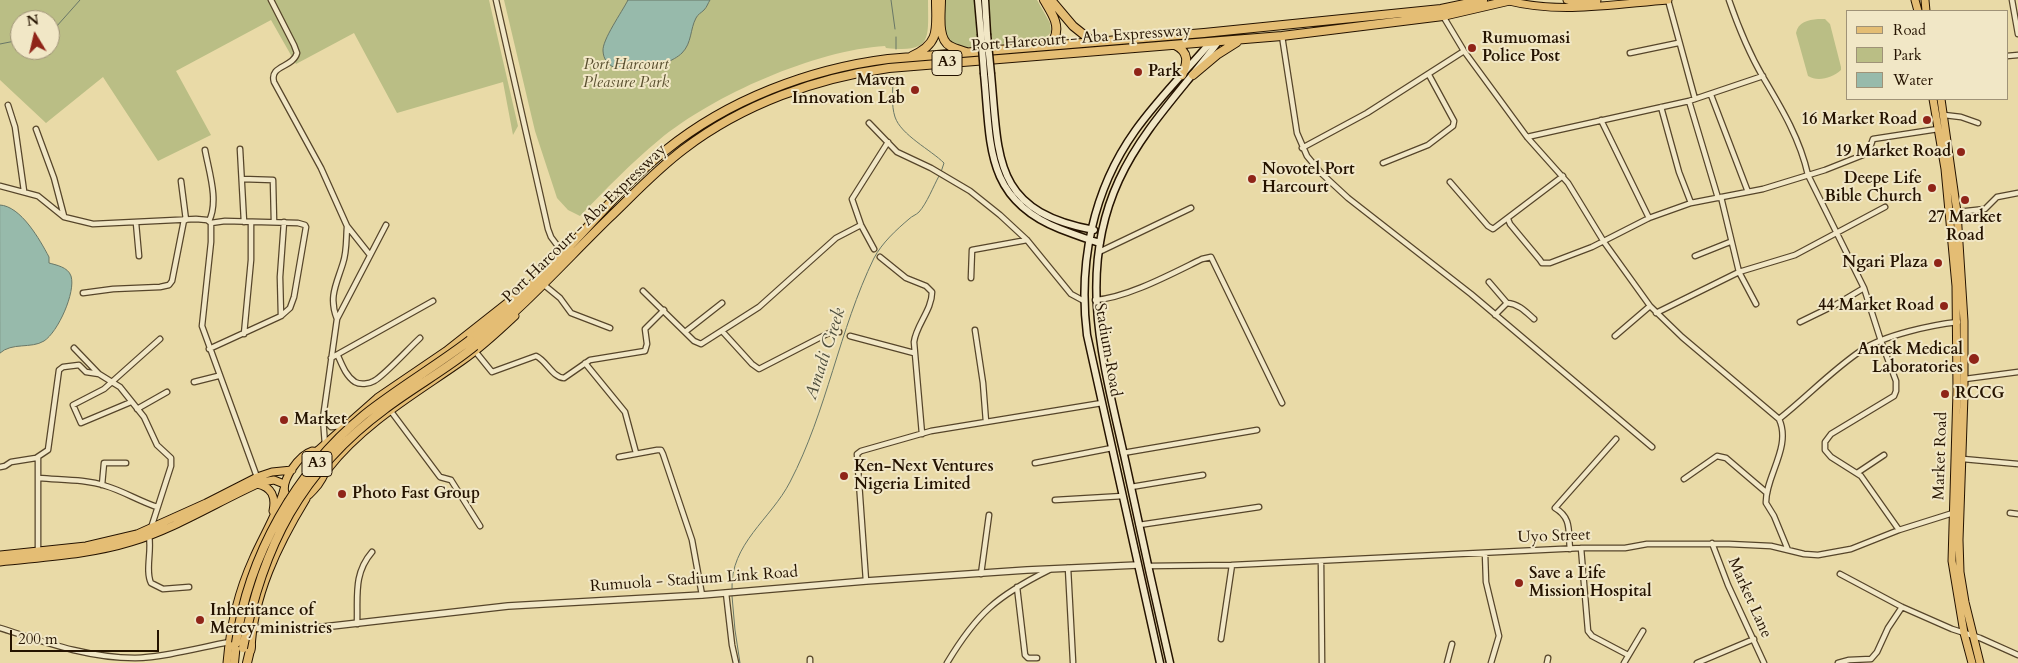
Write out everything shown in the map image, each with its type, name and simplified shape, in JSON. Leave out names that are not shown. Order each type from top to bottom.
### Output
[{"type":"highway","points":[[908,58],[927,48],[935,38],[936,0]]},
{"type":"highway","points":[[941,0],[941,25],[946,42],[950,46],[970,53]]},
{"type":"highway","points":[[1040,46],[1054,39],[1057,30],[1055,20],[1044,0]]},
{"type":"highway","points":[[1051,0],[1073,26],[1093,42]]},
{"type":"highway","name":"Port Harcourt - Aba Expressway","points":[[474,346],[524,290],[564,253],[647,166],[681,138],[753,97],[801,78],[852,65],[908,58],[1204,33],[1441,9],[1482,0]]},
{"type":"highway","name":"Port Harcourt - Aba Expressway","points":[[474,346],[541,287],[635,190],[685,148],[710,130],[757,106],[800,88],[842,76],[889,68],[1282,36],[1443,16],[1510,1]]},
{"type":"highway","points":[[1193,75],[1218,54],[1239,40]]},
{"type":"highway","points":[[1175,45],[1182,49],[1187,57],[1182,75]]},
{"type":"highway","name":"A3","points":[[234,663],[233,643],[248,591],[264,547],[288,502],[309,473],[337,441],[365,415],[474,346]]},
{"type":"highway","name":"A3","points":[[242,663],[247,647],[251,607],[267,559],[292,511],[317,473],[366,423],[474,346]]},
{"type":"highway","points":[[247,647],[249,663]]},
{"type":"main road","points":[[978,0],[984,34],[992,154],[1005,189],[1013,200],[1029,214],[1051,226],[1089,240],[1100,242]]},
{"type":"main road","points":[[984,34],[985,0]]},
{"type":"main road","points":[[1566,0],[1574,2],[1598,0]]},
{"type":"main road","points":[[1510,1],[1522,5],[1558,7],[1668,0]]},
{"type":"main road","name":"Stadium Road","points":[[1160,663],[1087,335],[1084,301],[1089,240],[1091,229],[1108,182],[1130,138],[1182,75],[1214,43]]},
{"type":"main road","name":"Stadium Road","points":[[1170,663],[1123,453],[1103,356],[1095,300],[1100,242],[1105,216],[1119,180],[1139,142],[1193,75],[1214,43]]},
{"type":"main road","points":[[987,74],[998,148],[1004,171],[1013,187],[1025,201],[1045,216],[1058,221],[1102,231]]},
{"type":"main road","name":"Market Road","points":[[1933,100],[1950,213],[1965,379],[1959,540],[1960,572],[1980,663]]},
{"type":"main road","name":"Market Road","points":[[1942,100],[1957,212],[1960,322],[1953,513],[1954,576],[1964,634],[1972,663]]},
{"type":"main road","points":[[227,663],[233,643],[244,581],[279,504],[284,486],[292,470],[304,455],[317,451],[325,445],[377,398],[446,351],[497,309],[524,290]]},
{"type":"main road","points":[[247,647],[272,563],[306,499],[328,469],[354,440],[474,346]]},
{"type":"main road","points":[[317,451],[328,460],[328,469]]},
{"type":"main road","points":[[0,562],[98,550],[149,536],[272,472],[292,470]]},
{"type":"main road","points":[[0,555],[38,552],[101,543],[137,534],[257,481],[269,480],[284,486]]},
{"type":"main road","points":[[257,481],[267,488],[274,497],[271,518]]},
{"type":"main road","points":[[284,486],[285,493],[292,500],[306,499]]},
{"type":"street","points":[[271,0],[297,53],[293,61],[275,71],[272,76],[274,82],[321,168],[347,226],[370,255]]},
{"type":"street","points":[[496,0],[546,221],[551,237],[564,253]]},
{"type":"street","points":[[1668,0],[1678,43],[1695,100]]},
{"type":"street","points":[[1729,0],[1746,42],[1792,129],[1804,156],[1808,175],[1864,288],[1896,381],[1896,392],[1889,400],[1831,434],[1825,442],[1826,453],[1857,473],[1865,481],[1899,530]]},
{"type":"street","points":[[2012,0],[2018,34]]},
{"type":"street","points":[[1443,16],[1464,51],[1526,137],[1562,176],[1604,242],[1650,306],[1695,349],[1779,419],[1782,425],[1782,440],[1766,503],[1774,516],[1788,550]]},
{"type":"street","points":[[1282,36],[1297,133],[1302,148],[1321,173],[1348,198],[1495,315],[1652,447]]},
{"type":"street","points":[[1630,53],[1678,43]]},
{"type":"street","points":[[1302,148],[1368,114],[1429,76],[1464,51]]},
{"type":"street","points":[[1383,163],[1428,145],[1453,126],[1454,121],[1429,76]]},
{"type":"street","points":[[1526,137],[1695,100],[1763,76]]},
{"type":"street","points":[[1711,95],[1748,192]]},
{"type":"street","points":[[1690,101],[1720,197],[1739,272],[1756,304]]},
{"type":"street","points":[[8,105],[15,127],[24,191]]},
{"type":"street","points":[[1661,107],[1679,172],[1691,203]]},
{"type":"street","points":[[1944,115],[1961,117],[1978,124]]},
{"type":"street","points":[[1601,120],[1650,218]]},
{"type":"street","points":[[869,123],[897,152],[941,173],[970,191],[1027,240],[1072,294],[1084,301]]},
{"type":"street","points":[[36,129],[54,178],[64,217]]},
{"type":"street","points":[[1508,218],[1510,224],[1542,263],[1557,261],[1604,242],[1650,218],[1691,203],[1764,190],[1825,170],[1868,153],[1872,141],[1876,138],[1938,129]]},
{"type":"street","points":[[874,249],[852,203],[853,196],[888,142]]},
{"type":"street","points":[[240,149],[244,222]]},
{"type":"street","points":[[205,150],[212,185],[213,208],[210,222],[212,242],[201,320],[218,376],[257,481]]},
{"type":"street","points":[[1450,182],[1488,226],[1493,229],[1562,176]]},
{"type":"street","points":[[242,179],[273,180],[274,222]]},
{"type":"street","points":[[83,293],[113,289],[160,287],[169,285],[172,282],[185,220],[180,181]]},
{"type":"street","points":[[0,186],[38,196],[64,217],[93,224],[185,220],[301,223],[306,227],[292,303],[281,316],[209,349]]},
{"type":"street","points":[[1957,212],[1985,209],[1998,197],[2018,192]]},
{"type":"street","points":[[1656,313],[1739,272],[1795,255],[1885,207]]},
{"type":"street","points":[[1099,252],[1190,208]]},
{"type":"street","points":[[244,334],[251,260],[251,222]]},
{"type":"street","points":[[281,316],[280,277],[284,222]]},
{"type":"street","points":[[136,223],[138,256]]},
{"type":"street","points":[[325,445],[323,418],[337,320],[386,225]]},
{"type":"street","points":[[643,291],[697,344],[708,340],[759,307],[836,238],[861,225]]},
{"type":"street","points":[[337,320],[333,308],[333,296],[336,278],[346,250],[347,226]]},
{"type":"street","points":[[971,278],[972,250],[1027,240]]},
{"type":"street","points":[[1695,256],[1730,242]]},
{"type":"street","points":[[880,257],[906,278],[926,286],[932,292],[931,301],[914,338],[922,434]]},
{"type":"street","points":[[1095,300],[1136,289],[1202,259],[1211,257],[1282,403]]},
{"type":"street","points":[[1489,282],[1507,303],[1519,306],[1534,319]]},
{"type":"street","points":[[541,287],[560,298],[571,313],[610,328]]},
{"type":"street","points":[[1800,322],[1864,288]]},
{"type":"street","points":[[331,358],[338,356],[433,301]]},
{"type":"street","points":[[685,332],[722,303]]},
{"type":"street","points":[[1495,315],[1507,303]]},
{"type":"street","points":[[1615,336],[1650,306]]},
{"type":"street","points":[[474,346],[490,371],[494,372],[536,356],[543,360],[557,376],[564,378],[590,360],[645,351],[647,344],[645,328],[664,310]]},
{"type":"street","points":[[1779,419],[1862,350],[1881,341],[1928,327],[1960,322]]},
{"type":"street","points":[[975,330],[983,382],[986,422]]},
{"type":"street","points":[[722,331],[759,369],[827,334],[834,331],[839,332]]},
{"type":"street","points":[[850,336],[914,353]]},
{"type":"street","points":[[338,356],[345,371],[352,379],[356,383],[365,384],[375,381],[420,338]]},
{"type":"street","points":[[131,402],[81,423],[72,403],[104,389],[160,339]]},
{"type":"street","points":[[74,348],[99,374],[113,382],[131,402],[144,417],[157,446],[171,458],[171,466],[151,528]]},
{"type":"street","points":[[585,363],[625,412],[636,453]]},
{"type":"street","points":[[0,466],[38,457],[49,449],[55,393],[60,368],[78,365],[88,373],[99,374]]},
{"type":"street","points":[[1965,379],[2018,372]]},
{"type":"street","points":[[194,382],[218,376]]},
{"type":"street","points":[[137,409],[167,392]]},
{"type":"street","points":[[866,581],[856,459],[858,454],[922,434],[1102,403]]},
{"type":"street","points":[[390,410],[440,477],[451,480],[480,526]]},
{"type":"street","points":[[323,418],[331,427],[344,426]]},
{"type":"street","points":[[1123,453],[1257,430]]},
{"type":"street","points":[[1570,549],[1568,520],[1563,512],[1556,508],[1616,439]]},
{"type":"street","points":[[1036,463],[1112,448]]},
{"type":"street","points":[[618,457],[661,450],[692,540],[702,595]]},
{"type":"street","points":[[1857,473],[1884,455]]},
{"type":"street","points":[[1684,479],[1718,456],[1726,458],[1768,493]]},
{"type":"street","points":[[38,457],[38,552]]},
{"type":"street","points":[[1963,459],[2018,464]]},
{"type":"street","points":[[102,485],[104,463],[126,463]]},
{"type":"street","points":[[1131,487],[1203,475]]},
{"type":"street","points":[[39,478],[102,485],[157,507]]},
{"type":"street","points":[[1055,500],[1123,496]]},
{"type":"street","points":[[1139,525],[1259,507]]},
{"type":"street","name":"Uyo Street","points":[[1148,566],[1232,565],[1581,548],[1625,548],[1647,544],[1712,543],[1761,545],[1804,554],[1833,553],[1851,549],[1899,530],[1953,513]]},
{"type":"street","points":[[2010,513],[2018,514]]},
{"type":"street","points":[[981,574],[989,515]]},
{"type":"street","points":[[149,536],[151,556],[149,575],[151,583],[163,589],[189,587]]},
{"type":"street","name":"Market Lane","points":[[1712,543],[1728,585],[1764,663]]},
{"type":"street","points":[[1581,548],[1589,634],[1628,655]]},
{"type":"street","points":[[357,624],[360,573],[364,561],[372,552]]},
{"type":"street","points":[[1485,553],[1486,582],[1498,636],[1491,663]]},
{"type":"street","points":[[1321,561],[1322,663]]},
{"type":"street","name":"Rumuola - Stadium Link Road","points":[[253,628],[288,631],[508,606],[702,595],[1027,570],[1138,565]]},
{"type":"street","points":[[1221,639],[1232,565]]},
{"type":"street","points":[[1068,568],[1073,662]]},
{"type":"street","points":[[947,663],[964,635],[992,604],[1024,582],[1052,569]]},
{"type":"street","points":[[1024,582],[1028,577],[1027,570]]},
{"type":"street","points":[[1840,574],[1902,606],[1964,634],[2018,655]]},
{"type":"street","points":[[1017,587],[1025,655],[1026,657],[1037,658]]},
{"type":"street","points":[[727,593],[732,645],[736,663]]},
{"type":"street","points":[[1838,663],[1849,660],[1871,659],[1902,606]]},
{"type":"street","points":[[0,628],[67,649],[108,656],[136,658],[233,643]]},
{"type":"street","points":[[1624,663],[1644,631]]},
{"type":"street","points":[[1697,663],[1754,639]]},
{"type":"street","points":[[1447,663],[1452,644]]},
{"type":"green space","points":[[0,0],[489,0],[518,126],[513,135],[503,82],[397,113],[354,33],[296,64],[271,20],[176,71],[211,135],[158,161],[103,77],[46,123],[0,80]]},
{"type":"green space","name":"Port Harcourt Pleasure Park","points":[[504,0],[928,0],[928,25],[925,40],[920,45],[912,48],[886,48],[885,46],[858,49],[828,56],[766,78],[707,107],[681,123],[659,140],[618,177],[580,216],[568,210],[557,198],[535,131]]},
{"type":"green space","points":[[944,0],[974,0],[978,48],[960,47],[947,41]]},
{"type":"green space","points":[[988,0],[1037,0],[1050,23],[1051,32],[1046,38],[1039,40],[992,45]]},
{"type":"green space","points":[[1825,19],[1830,24],[1841,70],[1825,78],[1816,79],[1808,76],[1796,33],[1801,24]]},
{"type":"water","points":[[628,0],[710,0],[705,9],[696,18],[688,45],[682,53],[664,64],[651,68],[625,70],[614,67],[606,61],[603,51],[609,33]]},
{"type":"water","points":[[0,205],[8,207],[22,217],[41,242],[49,257],[49,263],[67,270],[71,276],[72,283],[65,311],[55,329],[44,341],[33,345],[16,346],[0,353]]},
{"type":"waterway","name":"Amadi Creek","points":[[60,22],[80,0]]},
{"type":"waterway","name":"Amadi Creek","points":[[891,0],[895,29]]},
{"type":"waterway","name":"Amadi Creek","points":[[896,37],[896,49]]},
{"type":"waterway","name":"Amadi Creek","points":[[0,44],[10,42]]},
{"type":"waterway","name":"Amadi Creek","points":[[893,78],[893,108],[898,124],[944,163],[941,172]]},
{"type":"waterway","name":"Amadi Creek","points":[[732,589],[733,573],[744,545],[782,495],[803,455],[824,399],[851,313],[874,258],[890,237],[919,212],[939,176]]},
{"type":"waterway","name":"Amadi Creek","points":[[732,596],[740,663]]},
{"type":"place","name":"Rumuomasi Police Post","points":[[1472,48]]},
{"type":"place","name":"Park","points":[[1138,72]]},
{"type":"place","name":"Maven Innovation Lab","points":[[915,90]]},
{"type":"place","name":"16 Market Road","points":[[1927,120]]},
{"type":"place","name":"19 Market Road","points":[[1961,152]]},
{"type":"place","name":"Novotel Port Harcourt","points":[[1252,179]]},
{"type":"place","name":"Deepe Life Bible Church","points":[[1932,188]]},
{"type":"place","name":"27 Market Road","points":[[1965,200]]},
{"type":"place","name":"Ngari Plaza","points":[[1938,263]]},
{"type":"place","name":"44 Market Road","points":[[1944,306]]},
{"type":"place","name":"Antek Medical Laboratories","points":[[1974,359]]},
{"type":"place","name":"RCCG","points":[[1945,394]]},
{"type":"place","name":"Market","points":[[284,420]]},
{"type":"place","name":"Ken-Next Ventures Nigeria Limited","points":[[844,476]]},
{"type":"place","name":"Photo Fast Group","points":[[342,494]]},
{"type":"place","name":"Save a Life Mission Hospital","points":[[1519,583]]},
{"type":"place","name":"Inheritance of Mercy ministries","points":[[200,620]]}]
